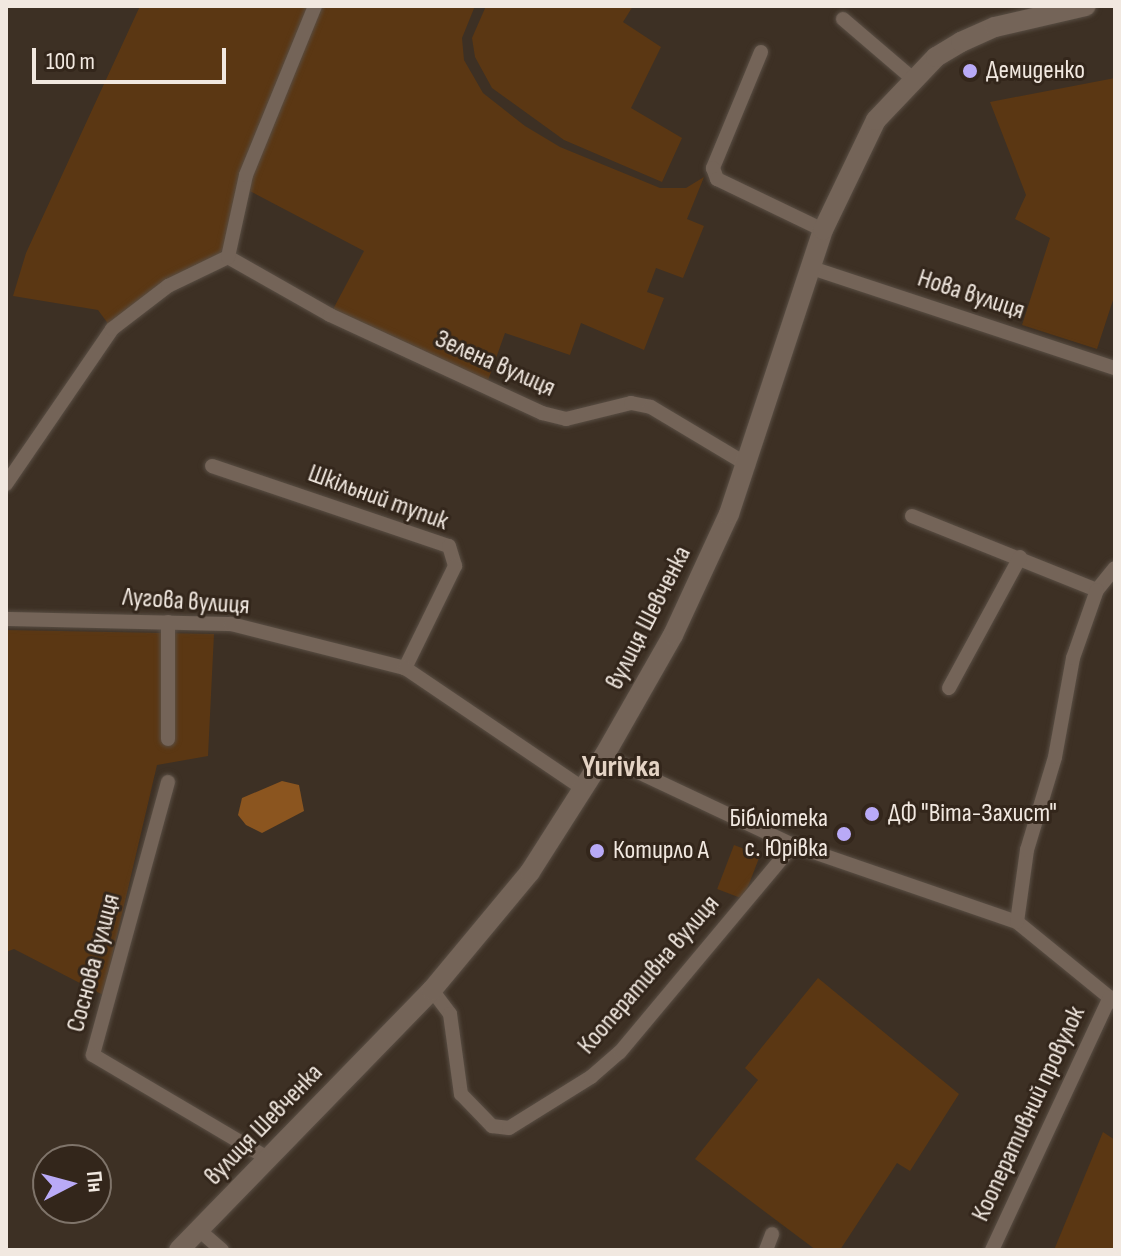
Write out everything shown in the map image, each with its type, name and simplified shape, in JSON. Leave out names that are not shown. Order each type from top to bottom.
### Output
[{"type":"street","points":[[6,484],[112,329],[168,286],[228,257],[246,175],[315,6]]},
{"type":"street","name":"вулиця Шевченка","points":[[179,1250],[432,990],[530,872],[604,756],[679,622],[748,465],[823,230],[876,120],[913,79],[961,42],[995,27],[1086,6]]},
{"type":"street","points":[[843,19],[913,79]]},
{"type":"street","points":[[761,52],[713,168],[717,179],[823,230]]},
{"type":"street","name":"Зелена вулиця","points":[[228,257],[330,315],[542,413],[566,419],[631,403],[651,407],[748,465]]},
{"type":"street","name":"Нова вулиця","points":[[812,268],[1115,368]]},
{"type":"street","name":"Шкільний тупик","points":[[212,466],[449,546],[455,566],[405,668]]},
{"type":"street","points":[[912,516],[1097,590]]},
{"type":"street","points":[[949,688],[1020,557]]},
{"type":"street","points":[[1017,922],[1027,850],[1055,757],[1073,658],[1097,590],[1115,568]]},
{"type":"street","name":"Лугова вулиця","points":[[6,619],[231,624],[405,668],[582,788]]},
{"type":"street","points":[[168,622],[168,739]]},
{"type":"street","points":[[604,756],[793,845],[1017,922],[1112,999]]},
{"type":"street","name":"Соснова вулиця","points":[[168,782],[93,1055],[267,1158]]},
{"type":"street","name":"Кооперативна вулиця","points":[[432,990],[450,1014],[461,1094],[492,1126],[509,1128],[591,1077],[620,1052],[793,845]]},
{"type":"street","name":"Кооперативний провулок","points":[[992,1250],[1112,999]]},
{"type":"street","points":[[200,1231],[222,1250]]},
{"type":"street","points":[[766,1250],[772,1234]]},
{"type":"shaded area","points":[[140,6],[475,6],[462,38],[464,60],[483,93],[525,126],[560,147],[660,188],[686,188],[704,177],[687,219],[704,226],[683,278],[656,268],[647,292],[664,298],[644,350],[581,323],[570,355],[505,333],[486,386],[330,315],[364,251],[246,189],[228,257],[112,329],[98,310],[13,296],[26,253]]},
{"type":"shaded area","points":[[486,6],[633,6],[623,22],[661,47],[631,108],[682,138],[662,182],[564,140],[492,88],[475,57],[472,38]]},
{"type":"shaded area","points":[[1115,78],[1115,294],[1097,349],[1022,325],[1050,238],[1015,219],[1026,195],[990,102]]},
{"type":"shaded area","points":[[6,630],[214,634],[208,756],[157,765],[103,995],[14,949],[6,952]]},
{"type":"shaded area","points":[[282,781],[299,785],[304,811],[262,833],[246,825],[238,815],[242,798]]},
{"type":"shaded area","points":[[734,845],[760,855],[743,899],[717,889]]},
{"type":"shaded area","points":[[818,978],[959,1094],[910,1171],[897,1163],[840,1250],[816,1250],[695,1159],[758,1080],[745,1068]]},
{"type":"shaded area","points":[[1103,1132],[1115,1140],[1115,1250],[1054,1250]]},
{"type":"place","name":"Демиденко","points":[[970,71]]},
{"type":"place","name":"ДФ \"Віта-Захист\"","points":[[872,814]]},
{"type":"place","name":"Бібліотека с. Юрівка","points":[[844,834]]},
{"type":"place","name":"Котирло А","points":[[597,851]]},
{"type":"district","name":"Yurivka","points":[[621,767]]}]
